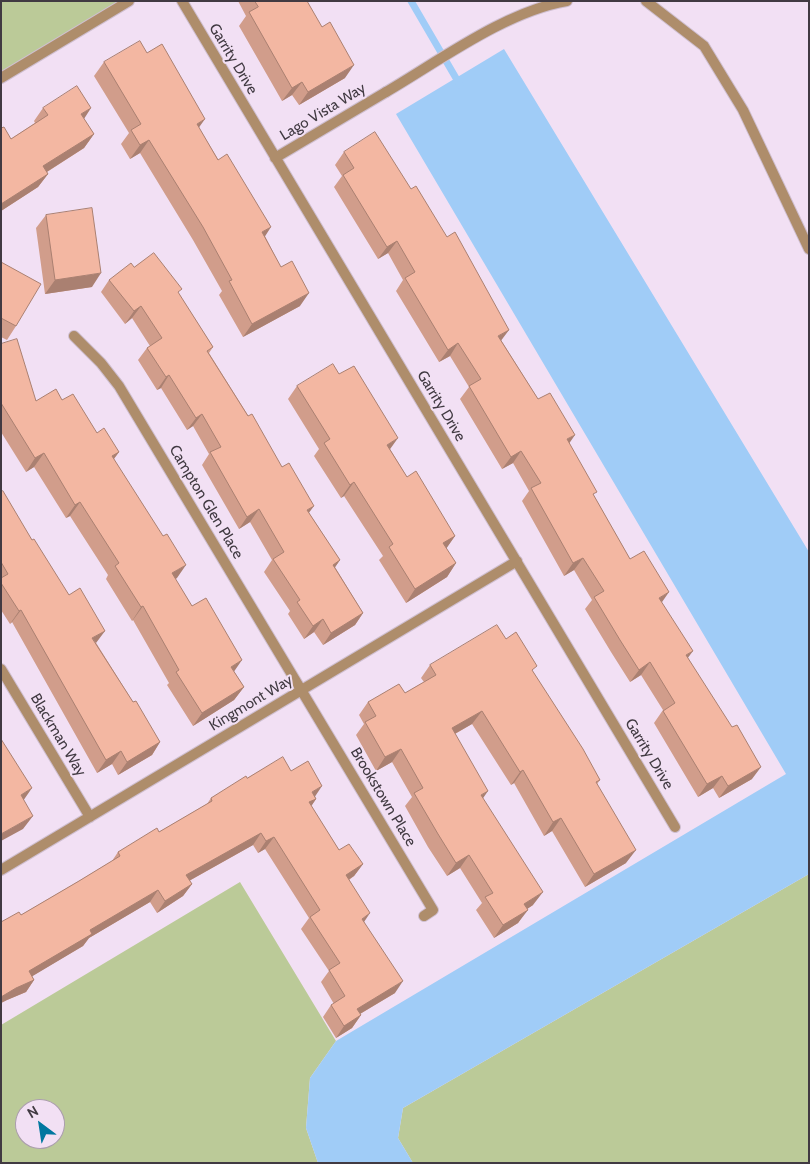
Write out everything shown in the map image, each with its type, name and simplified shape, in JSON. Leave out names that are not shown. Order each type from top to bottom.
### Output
[{"type":"street","points":[[1,78],[129,1]]},
{"type":"street","name":"Garrity Drive","points":[[182,1],[676,827]]},
{"type":"street","name":"Lago Vista Way","points":[[275,158],[500,25],[549,4],[567,1]]},
{"type":"street","points":[[646,1],[704,46],[743,110],[809,249]]},
{"type":"street","name":"Campton Glen Place","points":[[74,336],[101,363],[119,386],[301,690]]},
{"type":"street","name":"Kingmont Way","points":[[1,870],[517,561]]},
{"type":"street","name":"Blackman Way","points":[[1,669],[90,817]]},
{"type":"street","name":"Brookstown Place","points":[[301,690],[433,910],[424,916]]},
{"type":"green space","points":[[1,1],[129,1],[1,78]]},
{"type":"green space","points":[[809,874],[809,1163],[413,1163],[398,1138],[403,1108]]},
{"type":"green space","points":[[240,882],[336,1041],[310,1078],[306,1128],[318,1163],[1,1163],[1,1025]]},
{"type":"water","points":[[504,49],[809,552],[809,874],[403,1108],[398,1138],[413,1163],[318,1163],[306,1128],[310,1078],[336,1041],[786,774],[396,114]]},
{"type":"building","points":[[255,1],[307,1],[322,27],[330,22],[354,65],[308,92],[302,82],[292,88],[249,12],[258,7]]},
{"type":"building","points":[[140,41],[147,53],[162,44],[205,119],[197,124],[218,160],[227,154],[271,227],[262,232],[281,267],[292,261],[309,293],[252,324],[229,281],[232,280],[203,227],[149,140],[140,145],[131,130],[141,124],[104,62]]},
{"type":"building","points":[[77,86],[91,108],[81,114],[94,134],[43,166],[48,174],[1,204],[1,128],[4,127],[11,139],[48,115],[43,108]]},
{"type":"building","points":[[375,132],[411,189],[416,186],[447,237],[455,232],[509,330],[498,336],[538,399],[550,393],[575,435],[567,439],[597,492],[593,494],[630,559],[644,551],[669,592],[659,598],[693,651],[686,655],[732,727],[737,725],[761,767],[728,786],[722,776],[707,784],[663,711],[675,703],[650,662],[639,670],[620,640],[594,597],[604,591],[583,558],[573,563],[531,488],[541,483],[521,451],[511,457],[469,386],[481,379],[458,343],[448,350],[405,278],[415,272],[397,241],[387,247],[343,175],[354,168],[344,152]]},
{"type":"building","points":[[92,208],[101,273],[55,280],[46,215]]},
{"type":"building","points":[[154,253],[182,289],[178,292],[213,347],[207,351],[248,416],[252,414],[282,467],[289,463],[314,506],[307,510],[340,560],[333,565],[363,613],[331,633],[323,619],[313,626],[297,602],[300,600],[273,559],[284,552],[259,509],[247,517],[210,452],[221,447],[202,414],[196,418],[169,375],[166,377],[147,348],[162,338],[141,306],[134,311],[109,280],[131,263],[134,267]]},
{"type":"building","points":[[1,262],[41,284],[16,326],[1,318]]},
{"type":"building","points":[[17,339],[36,401],[56,389],[62,400],[73,394],[97,433],[104,428],[119,452],[112,456],[163,536],[167,534],[186,565],[172,573],[192,606],[206,598],[242,660],[231,667],[244,687],[202,713],[176,672],[179,670],[143,606],[141,607],[115,566],[119,563],[80,502],[75,505],[44,453],[35,458],[1,403],[1,344]]},
{"type":"building","points":[[333,364],[339,374],[354,366],[398,438],[387,445],[407,477],[416,471],[455,536],[443,543],[456,563],[415,589],[389,547],[393,544],[354,482],[350,485],[324,443],[330,439],[297,386]]},
{"type":"building","points":[[3,491],[32,540],[34,539],[69,595],[80,588],[105,631],[92,638],[133,702],[136,701],[160,742],[127,762],[121,751],[106,760],[21,610],[19,611],[1,583],[1,578],[8,574],[1,562],[1,492]]},
{"type":"building","points":[[497,625],[506,639],[516,632],[537,666],[532,670],[583,749],[600,780],[596,782],[636,850],[594,874],[561,818],[553,822],[523,770],[520,772],[482,711],[452,728],[488,791],[481,795],[543,892],[524,904],[528,910],[503,925],[485,897],[493,893],[469,855],[456,863],[414,793],[423,788],[401,749],[385,757],[365,722],[376,716],[368,702],[399,684],[405,693],[436,675],[430,665]]},
{"type":"building","points":[[1,739],[32,788],[21,795],[33,816],[1,834]]},
{"type":"building","points":[[283,757],[291,771],[308,761],[322,786],[312,792],[316,799],[309,802],[339,850],[349,844],[363,864],[346,875],[370,913],[362,919],[403,981],[357,1009],[361,1015],[344,1026],[331,1005],[345,996],[329,970],[340,963],[310,917],[320,910],[274,837],[266,841],[261,833],[186,875],[192,884],[165,901],[158,890],[90,930],[92,934],[29,971],[34,980],[1,997],[1,922],[19,912],[21,915],[120,856],[118,852],[157,828],[159,832],[212,801],[211,798],[246,776],[247,778]]},
{"type":"waterway","points":[[411,1],[460,85]]}]
